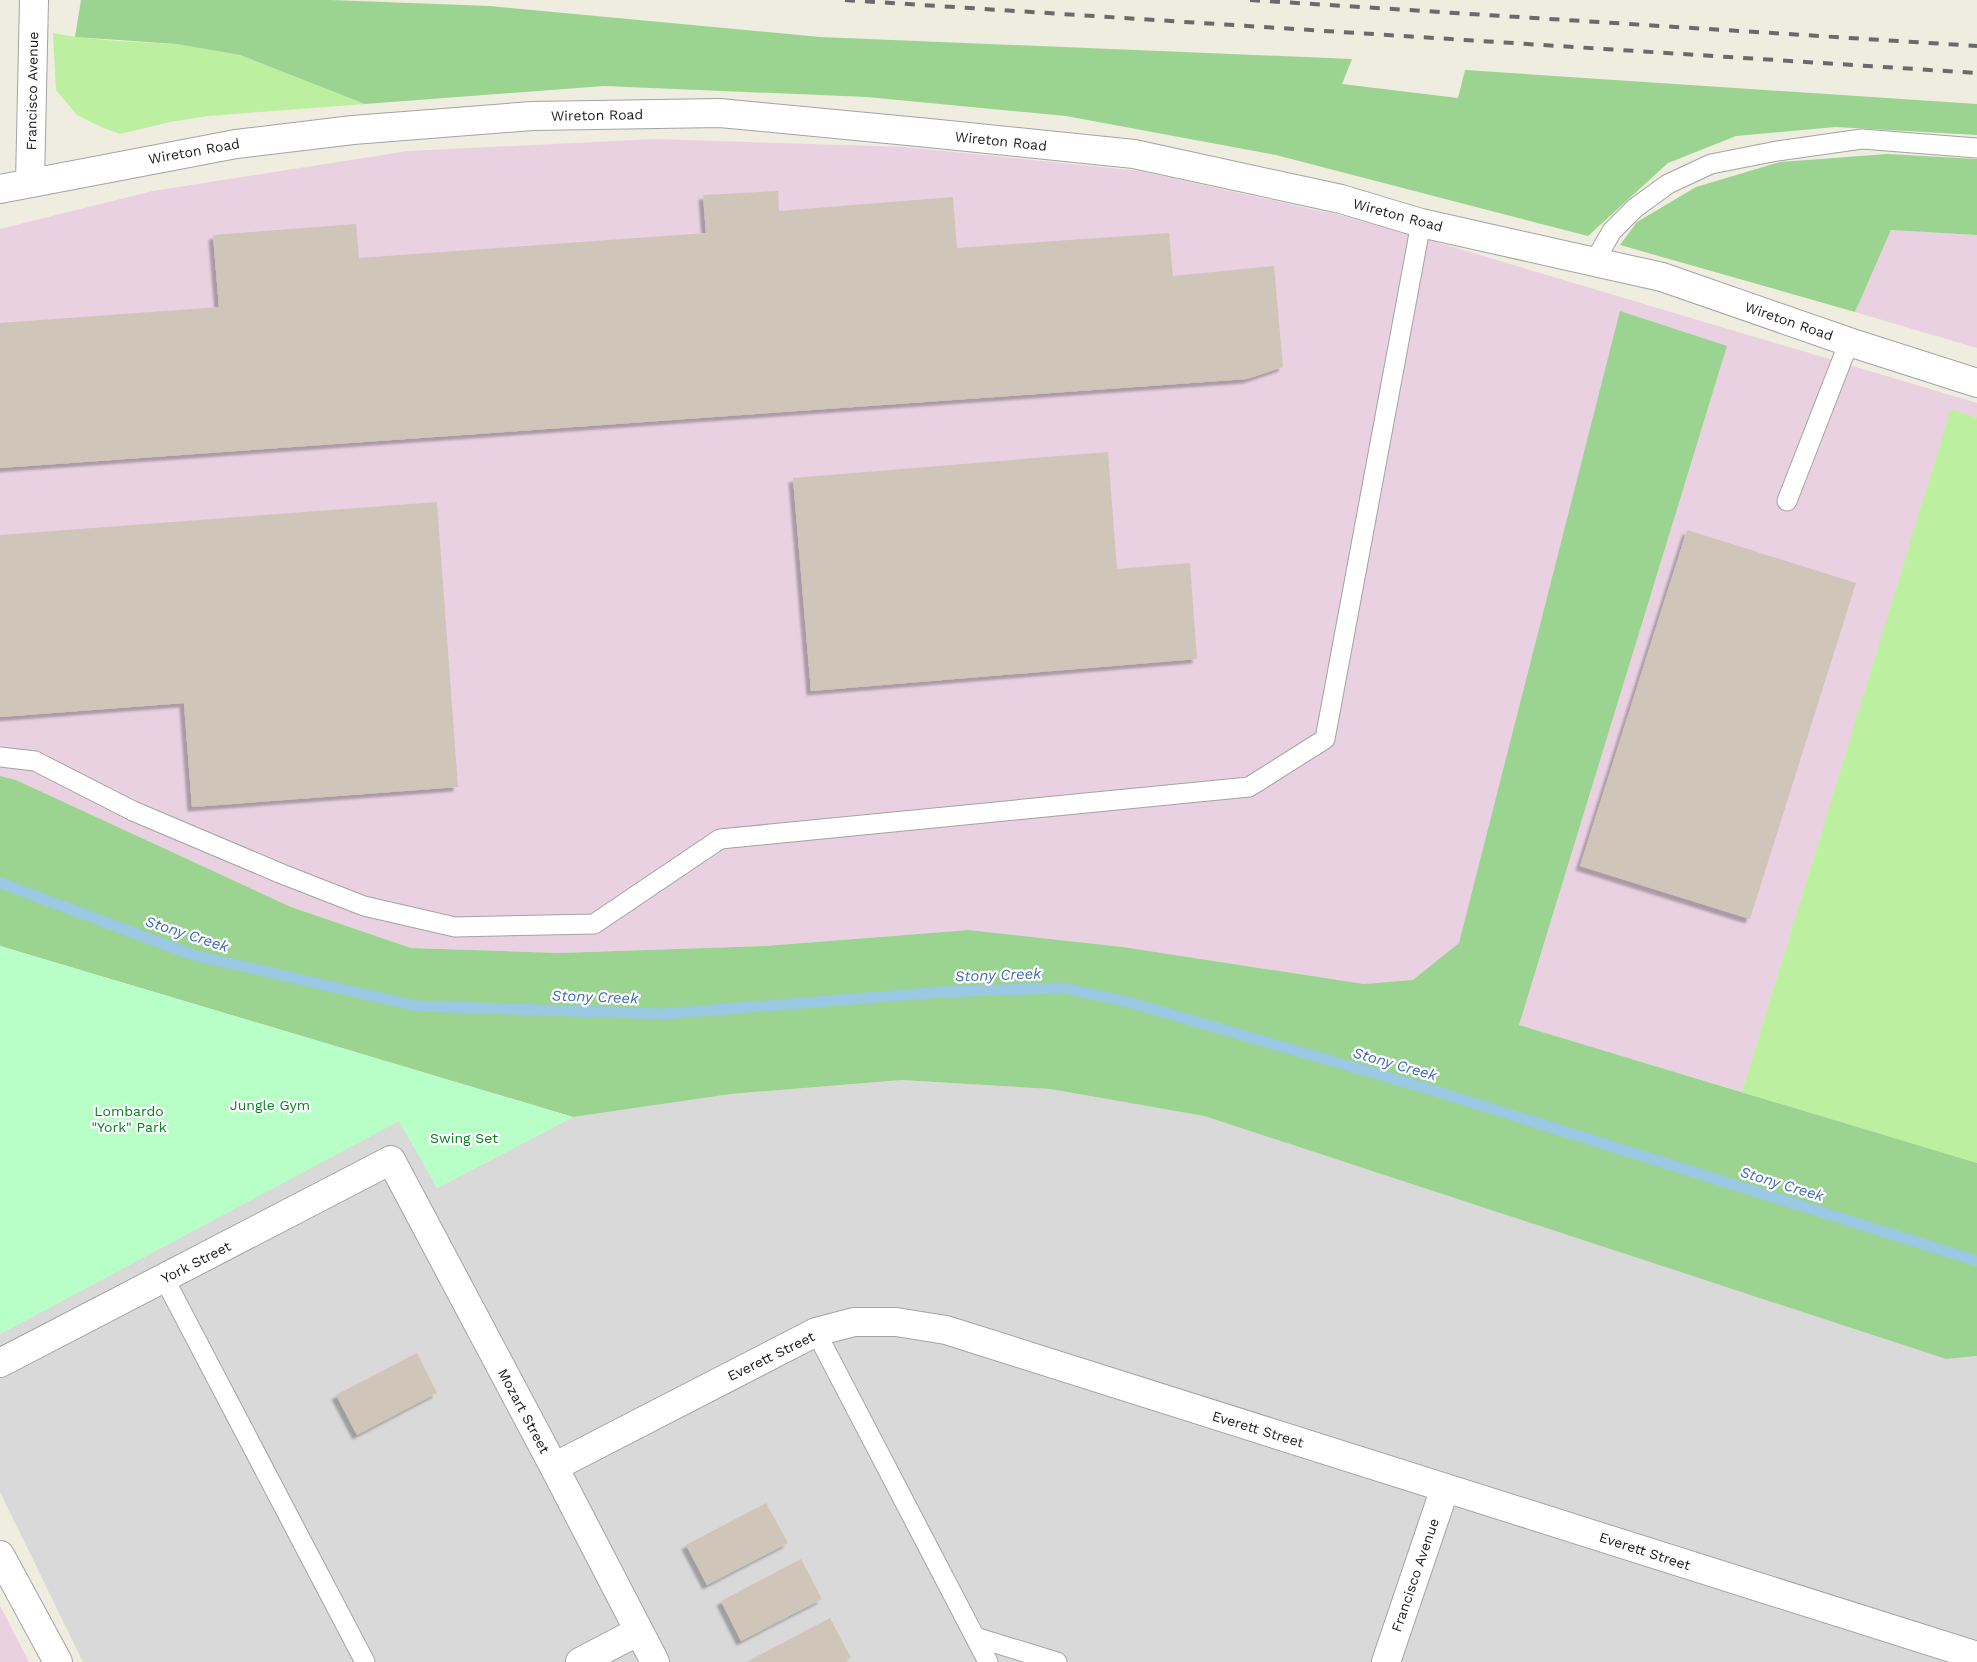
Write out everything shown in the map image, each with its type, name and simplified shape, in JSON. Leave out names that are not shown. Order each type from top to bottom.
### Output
[{"type":"street","name":"Francisco Avenue","points":[[30,182],[34,0]]},
{"type":"street","name":"Wireton Road","points":[[0,189],[236,144],[353,130],[532,116],[720,113],[1134,154],[1341,199],[1421,223],[1662,277],[1849,342],[1977,383]]},
{"type":"street","name":"York Street","points":[[0,1362],[391,1160]]},
{"type":"street","name":"Mozart Street","points":[[391,1160],[655,1662]]},
{"type":"street","name":"Everett Street","points":[[554,1467],[816,1332],[854,1322],[896,1322],[946,1330],[1977,1656]]},
{"type":"street","name":"Francisco Avenue","points":[[1386,1662],[1445,1488]]},
{"type":"street","points":[[0,1555],[58,1662]]},
{"type":"street","points":[[580,1662],[639,1631]]},
{"type":"lane","points":[[1594,262],[1612,231],[1635,208],[1668,184],[1712,164],[1777,151],[1862,139],[1977,148]]},
{"type":"lane","points":[[0,756],[35,761],[133,810],[282,874],[364,906],[455,927],[594,924],[720,839],[1249,788],[1325,739],[1421,223]]},
{"type":"lane","points":[[1787,501],[1849,342]]},
{"type":"lane","points":[[164,1278],[365,1662]]},
{"type":"lane","points":[[816,1332],[988,1662]]},
{"type":"lane","points":[[975,1637],[1057,1662]]},
{"type":"shaded area","points":[[655,139],[905,147],[1140,171],[1362,220],[1977,403],[1977,418],[1951,410],[1742,1092],[1519,1025],[1727,346],[1458,944],[1413,981],[1364,984],[1123,947],[969,930],[765,946],[559,953],[411,948],[291,907],[16,780],[0,776],[0,229],[153,191],[408,151]]},
{"type":"shaded area","points":[[1891,230],[1977,235],[1977,348],[1855,312]]},
{"type":"shaded area","points":[[902,1080],[1050,1089],[1204,1116],[1946,1359],[1977,1356],[1977,1662],[83,1662],[0,1492],[0,1334],[400,1120],[437,1188],[573,1117],[731,1094]]},
{"type":"shaded area","points":[[0,1606],[29,1662],[0,1662]]},
{"type":"green space","points":[[81,0],[330,0],[490,6],[820,37],[1352,59],[1342,84],[1458,98],[1465,70],[1977,104],[1977,135],[1835,127],[1736,136],[1668,163],[1588,236],[1276,155],[1066,116],[867,97],[604,86],[365,104],[240,55],[177,44],[75,37]]},
{"type":"green space","points":[[53,33],[118,41],[177,44],[240,55],[365,104],[208,116],[170,122],[120,134],[77,115],[56,90]]},
{"type":"green space","points":[[1887,154],[1977,159],[1977,235],[1891,230],[1855,312],[1620,245],[1637,222],[1696,187],[1780,162]]},
{"type":"green space","points":[[1620,311],[1727,346],[1519,1025],[1977,1163],[1977,1356],[1946,1359],[1204,1116],[1050,1089],[902,1080],[731,1094],[573,1117],[0,946],[0,776],[16,780],[291,907],[411,948],[559,953],[765,946],[969,930],[1123,947],[1364,984],[1413,980],[1459,943]]},
{"type":"green space","points":[[1951,409],[1977,418],[1977,1163],[1742,1092]]},
{"type":"green space","name":"Lombardo \"York\" Park","points":[[0,946],[573,1117],[437,1188],[399,1121],[0,1334]]},
{"type":"building","points":[[778,191],[779,211],[953,197],[957,248],[1169,233],[1173,276],[1274,266],[1283,367],[1247,379],[0,468],[0,323],[219,307],[213,235],[356,224],[359,258],[706,233],[703,195]]},
{"type":"building","points":[[1108,452],[1117,569],[1190,563],[1197,659],[811,691],[793,478]]},
{"type":"building","points":[[437,502],[458,787],[192,807],[184,703],[0,717],[0,535]]},
{"type":"building","points":[[1687,530],[1856,583],[1750,919],[1580,866]]},
{"type":"building","points":[[417,1353],[437,1393],[357,1435],[336,1395]]},
{"type":"building","points":[[766,1503],[788,1543],[707,1585],[686,1545]]},
{"type":"building","points":[[801,1559],[822,1599],[741,1641],[721,1601]]},
{"type":"building","points":[[830,1618],[851,1658],[844,1662],[751,1662],[750,1660]]},
{"type":"waterway","name":"Stony Creek","points":[[0,883],[193,955],[416,1006],[663,1014],[942,992],[1064,988],[1128,1002],[1432,1090],[1977,1261]]},
{"type":"railway","points":[[845,0],[1977,73]]},
{"type":"railway","points":[[1250,0],[1977,46]]},
{"type":"park label","name":"Jungle Gym","points":[[270,1105]]},
{"type":"park label","name":"Swing Set","points":[[464,1138]]}]
